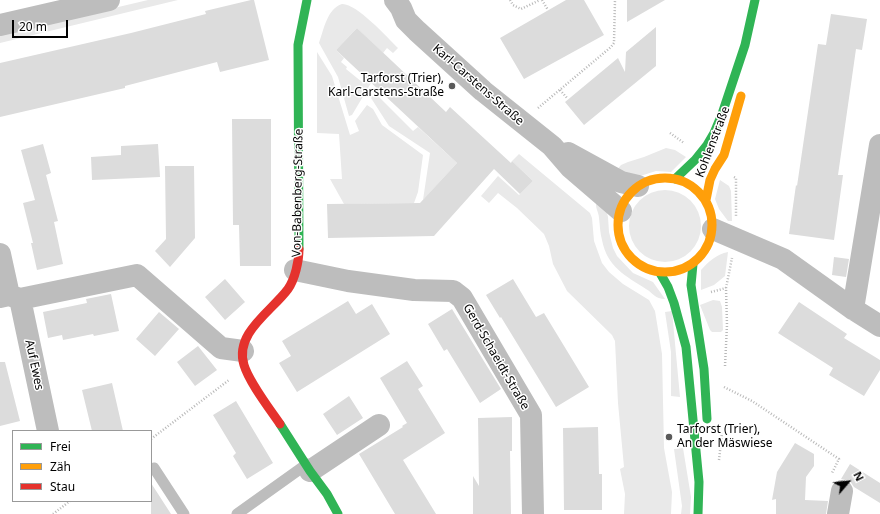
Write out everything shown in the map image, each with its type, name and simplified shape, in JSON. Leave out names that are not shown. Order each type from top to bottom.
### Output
[{"type":"main road","name":"Von-Babenberg-Straße","points":[[244,359],[244,341],[250,330],[289,288],[296,270],[299,254],[298,45],[307,0]]},
{"type":"main road","name":"Kohlenstraße","points":[[675,178],[696,160],[714,133],[722,114],[745,45],[755,0]]},
{"type":"main road","name":"Kohlenstraße","points":[[706,200],[710,180],[724,155],[741,100],[745,45]]},
{"type":"main road","name":"Kohlenstraße","points":[[675,178],[693,186],[706,200],[711,214],[713,229],[707,248],[701,257],[693,264],[683,270],[660,273],[646,269],[634,261],[624,250],[619,237],[618,222],[625,200],[638,186],[656,179],[675,178]]},
{"type":"main road","points":[[693,264],[690,285],[704,369],[706,430]]},
{"type":"main road","points":[[660,273],[668,287],[678,314],[686,347],[699,482]]},
{"type":"main road","points":[[244,359],[247,374],[327,494],[338,514]]},
{"type":"main road","points":[[698,514],[699,482],[705,444]]},
{"type":"street","points":[[0,25],[109,0]]},
{"type":"street","name":"Karl-Carstens-Straße","points":[[379,0],[393,13],[406,20],[483,91],[552,146],[571,168],[621,211]]},
{"type":"street","name":"Karl-Carstens-Straße","points":[[395,0],[401,8],[406,20]]},
{"type":"street","points":[[853,309],[880,145]]},
{"type":"street","name":"Karl-Carstens-Straße","points":[[552,146],[576,156],[606,175],[621,182],[638,186]]},
{"type":"street","points":[[713,229],[783,260],[880,326]]},
{"type":"street","name":"Auf Ewes","points":[[0,254],[10,297],[48,430]]},
{"type":"street","name":"Gerd-Schaeidt-Straße","points":[[296,270],[348,281],[414,290],[454,291],[462,298],[531,415],[533,514]]},
{"type":"street","points":[[10,297],[137,275],[221,348],[244,359]]},
{"type":"street","points":[[308,467],[378,425]]},
{"type":"street","points":[[838,514],[842,491]]},
{"type":"lane","points":[[237,514],[308,467]]},
{"type":"lane","points":[[154,468],[184,514]]},
{"type":"path","points":[[510,0],[513,5],[521,9],[541,0],[548,10]]},
{"type":"path","points":[[538,108],[614,43],[615,0]]},
{"type":"path","points":[[560,90],[568,99]]},
{"type":"path","points":[[152,438],[244,359]]},
{"type":"path","points":[[724,387],[752,401],[839,459],[830,476],[842,491]]},
{"type":"path","points":[[63,502],[64,506]]},
{"type":"path","points":[[53,514],[69,502]]},
{"type":"shaded area","points":[[148,0],[178,0],[0,43],[0,35]]},
{"type":"shaded area","points":[[342,4],[348,5],[363,15],[398,48],[393,53],[387,48],[383,53],[357,28],[336,50],[344,58],[341,62],[347,67],[346,69],[362,82],[366,78],[371,83],[352,115],[349,116],[338,77],[319,43],[329,15],[333,10]]},
{"type":"shaded area","points":[[317,52],[332,76],[350,135],[359,131],[355,121],[367,105],[373,109],[382,125],[423,155],[418,192],[414,203],[344,204],[330,179],[342,179],[339,134],[317,133]]},
{"type":"shaded area","points":[[375,93],[413,131],[418,127],[457,163],[423,200],[430,153],[389,126],[371,98]]},
{"type":"shaded area","points":[[666,148],[675,150],[686,157],[671,172],[656,171],[637,177],[615,172],[621,165]]},
{"type":"shaded area","points":[[519,154],[590,213],[592,218],[594,241],[602,263],[609,272],[623,284],[649,300],[655,311],[662,354],[664,448],[672,492],[671,514],[624,514],[625,494],[620,469],[624,467],[618,403],[615,341],[612,335],[567,291],[553,264],[549,246],[544,234],[517,208],[498,193],[489,203],[481,196],[498,176],[519,195],[533,181],[512,161]]},
{"type":"shaded area","points":[[720,180],[729,186],[731,191],[732,221],[728,221],[719,209],[715,199]]},
{"type":"shaded area","points":[[665,190],[685,196],[695,206],[701,226],[695,246],[685,256],[665,262],[645,256],[635,246],[629,226],[635,206],[645,196]]},
{"type":"shaded area","points":[[597,201],[606,209],[609,232],[613,248],[617,256],[633,273],[653,282],[665,299],[656,297],[618,270],[608,257],[601,237],[599,216],[596,205]]},
{"type":"shaded area","points":[[728,252],[725,276],[714,285],[701,290],[701,270],[713,259]]},
{"type":"shaded area","points":[[713,300],[720,301],[722,307],[723,330],[721,332],[712,332],[710,330],[700,305]]},
{"type":"shaded area","points":[[672,311],[680,397],[671,396],[671,352],[665,312]]},
{"type":"shaded area","points":[[683,448],[691,497],[690,514],[681,514],[682,506],[674,449]]},
{"type":"building","points":[[254,0],[269,60],[220,72],[217,62],[125,86],[125,88],[0,117],[0,63],[131,33],[206,14],[205,11]]},
{"type":"building","points":[[566,0],[584,0],[604,35],[524,79],[500,38]]},
{"type":"building","points":[[627,0],[665,0],[627,22]]},
{"type":"building","points":[[831,14],[867,19],[862,50],[856,49],[838,175],[843,175],[834,240],[789,234],[818,44],[826,45]]},
{"type":"building","points":[[656,27],[656,66],[584,125],[565,102],[618,58],[625,72],[626,52]]},
{"type":"building","points":[[357,28],[446,112],[450,107],[511,163],[512,161],[533,181],[520,194],[494,169],[434,236],[328,238],[327,204],[420,203],[457,163],[336,50]]},
{"type":"building","points":[[232,119],[271,119],[271,266],[240,266],[239,225],[233,225]]},
{"type":"building","points":[[43,144],[51,173],[46,175],[58,221],[54,222],[63,264],[37,270],[31,243],[33,243],[23,203],[35,200],[21,150]]},
{"type":"building","points":[[158,144],[160,177],[92,180],[91,157],[121,155],[121,146]]},
{"type":"building","points":[[165,166],[194,166],[195,238],[170,267],[155,251],[166,239]]},
{"type":"building","points":[[834,257],[849,259],[846,277],[832,275]]},
{"type":"building","points":[[225,279],[245,302],[225,320],[205,297]]},
{"type":"building","points":[[513,279],[536,317],[544,313],[589,387],[556,407],[486,295]]},
{"type":"building","points":[[111,294],[119,331],[63,340],[62,335],[48,338],[43,312],[87,303],[86,299]]},
{"type":"building","points":[[348,301],[356,314],[372,304],[390,334],[297,392],[279,363],[291,356],[282,341]]},
{"type":"building","points":[[799,302],[847,334],[844,338],[880,360],[880,370],[864,396],[829,375],[833,368],[778,333]]},
{"type":"building","points":[[452,309],[501,389],[480,403],[447,349],[444,351],[428,324]]},
{"type":"building","points":[[159,312],[179,329],[155,356],[136,339]]},
{"type":"building","points":[[198,346],[217,370],[195,386],[177,362]]},
{"type":"building","points":[[407,361],[423,386],[418,389],[445,433],[403,460],[436,514],[395,514],[359,454],[407,423],[380,378]]},
{"type":"building","points":[[0,362],[5,362],[20,421],[0,426]]},
{"type":"building","points":[[112,383],[123,430],[92,430],[82,390]]},
{"type":"building","points":[[349,396],[363,418],[337,435],[323,414]]},
{"type":"building","points":[[236,401],[273,463],[247,479],[233,456],[236,453],[213,415]]},
{"type":"building","points":[[512,417],[512,451],[510,451],[511,514],[473,514],[473,476],[479,486],[478,418]]},
{"type":"building","points":[[598,427],[599,474],[602,474],[602,510],[564,510],[563,428]]},
{"type":"building","points":[[795,443],[814,454],[814,466],[806,477],[805,500],[828,501],[826,514],[776,514],[776,499],[772,500],[777,472]]},
{"type":"building","points":[[850,464],[880,483],[880,503],[854,487],[850,481],[841,479]]},
{"type":"building","points":[[152,485],[171,514],[151,514],[152,502]]},
{"type":"traffic: fast","points":[[299,249],[298,45],[307,0]]},
{"type":"traffic: fast","points":[[675,179],[695,160],[714,133],[722,114],[745,45],[755,0]]},
{"type":"traffic: fast","points":[[693,264],[691,285],[704,369],[707,419]]},
{"type":"traffic: fast","points":[[660,273],[668,287],[674,303],[686,347],[699,482],[698,514]]},
{"type":"traffic: fast","points":[[280,424],[310,471],[327,494],[338,514]]},
{"type":"traffic: slow","points":[[706,200],[710,180],[724,155],[741,96]]},
{"type":"traffic: slow","points":[[665,178],[683,181],[698,192],[709,207],[712,225],[709,243],[698,258],[683,269],[665,272],[647,269],[632,258],[621,243],[618,225],[621,207],[632,192],[647,181],[665,178]]},
{"type":"traffic: jam","points":[[280,424],[250,379],[244,365],[242,353],[244,343],[249,333],[256,323],[288,289],[293,280],[299,249]]},
{"type":"place","name":"Tarforst (Trier), Karl-Carstens-Straße","points":[[452,86]]},
{"type":"place","name":"Tarforst (Trier), An der Mäswiese","points":[[669,437]]}]
